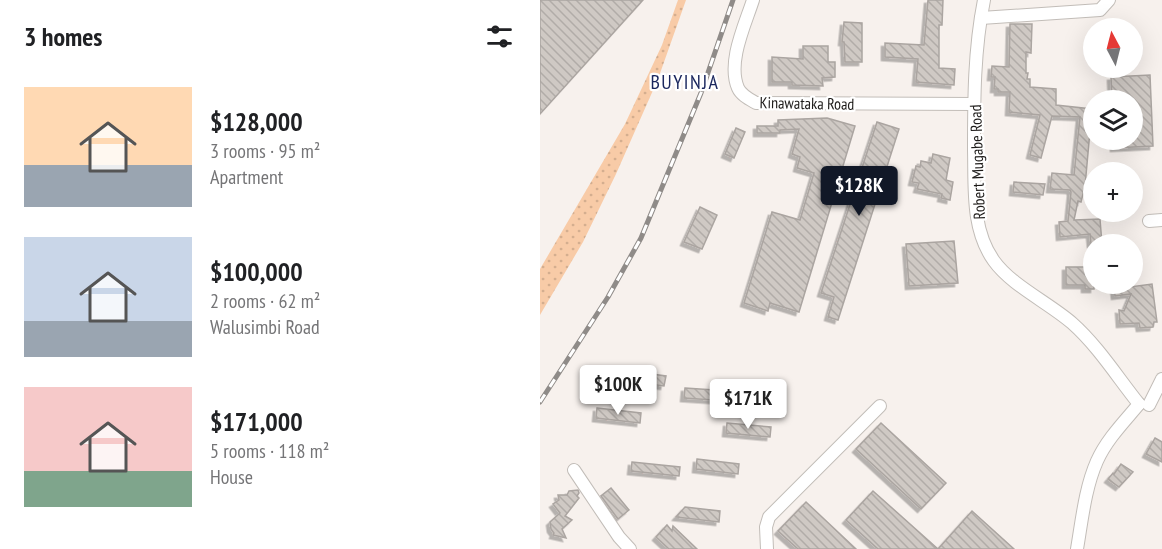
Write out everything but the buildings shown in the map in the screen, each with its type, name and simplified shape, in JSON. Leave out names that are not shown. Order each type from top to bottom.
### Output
[{"type":"street","name":"Kinawataka Road","points":[[753,0],[735,56],[738,89],[745,97],[756,103],[974,104]]},
{"type":"street","name":"Robert Mugabe Road","points":[[984,0],[976,50],[974,104],[976,211],[988,250],[1007,276],[1046,302],[1074,325],[1144,404]]},
{"type":"street","points":[[981,18],[1100,10],[1109,0]]},
{"type":"street","points":[[1149,221],[1162,220]]},
{"type":"street","points":[[1077,549],[1089,488],[1097,461],[1115,432],[1144,404],[1162,379]]},
{"type":"street","points":[[1144,404],[1162,407]]},
{"type":"street","points":[[767,549],[766,527],[769,517],[880,406]]},
{"type":"street","points":[[574,470],[619,537],[630,549]]},
{"type":"shaded area","points":[[678,0],[686,0],[658,79],[583,242],[540,315],[540,269],[625,124],[662,45]]},
{"type":"railway","points":[[540,402],[608,297],[641,238],[701,93],[733,0]]},
{"type":"district","name":"BUYINJA","points":[[685,82]]}]
